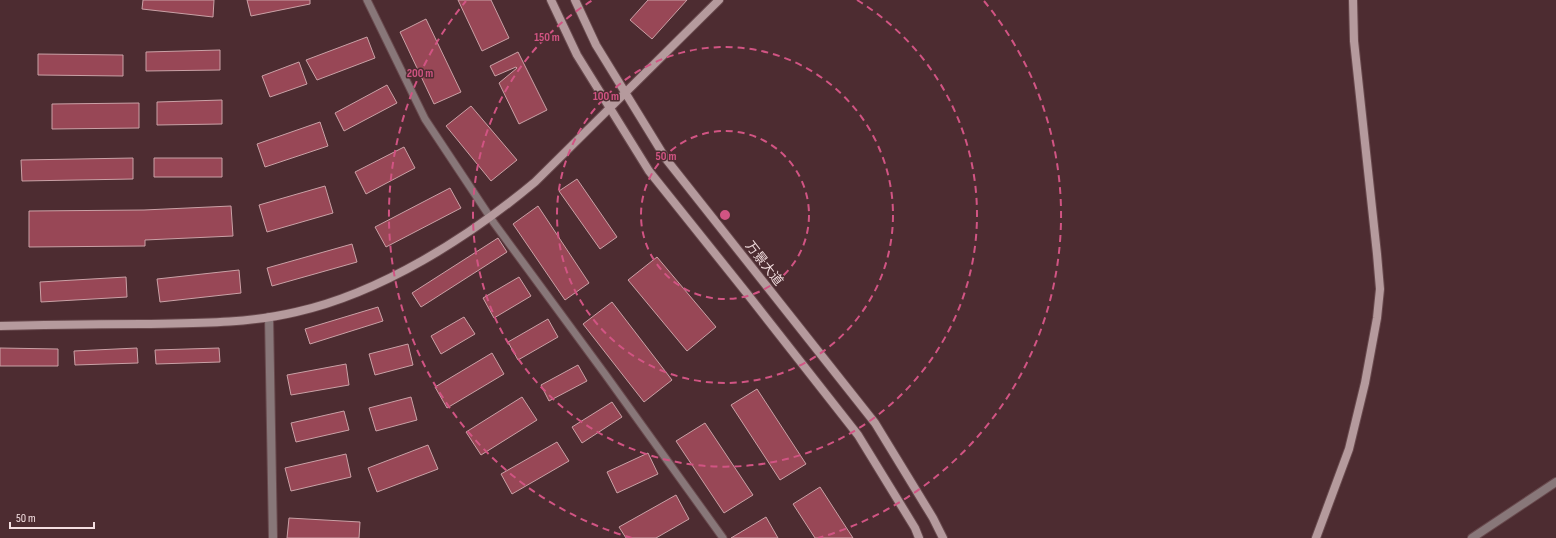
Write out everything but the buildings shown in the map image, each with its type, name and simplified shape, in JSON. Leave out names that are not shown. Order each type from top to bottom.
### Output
[{"type":"main road","points":[[551,0],[578,55],[649,171],[858,435],[919,538]]},
{"type":"main road","name":"万景大道","points":[[575,0],[596,45],[666,159],[875,423],[933,518],[943,538]]},
{"type":"main road","points":[[0,326],[204,323],[239,321],[269,317],[322,305],[367,288],[429,256],[490,217],[535,182],[719,0]]},
{"type":"main road","points":[[1316,538],[1349,449],[1365,383],[1378,318],[1380,289],[1354,41],[1353,0]]},
{"type":"street","points":[[269,317],[273,538]]},
{"type":"street","points":[[1472,538],[1556,482]]},
{"type":"lane","points":[[367,0],[425,118],[490,217],[610,380],[723,538]]}]
